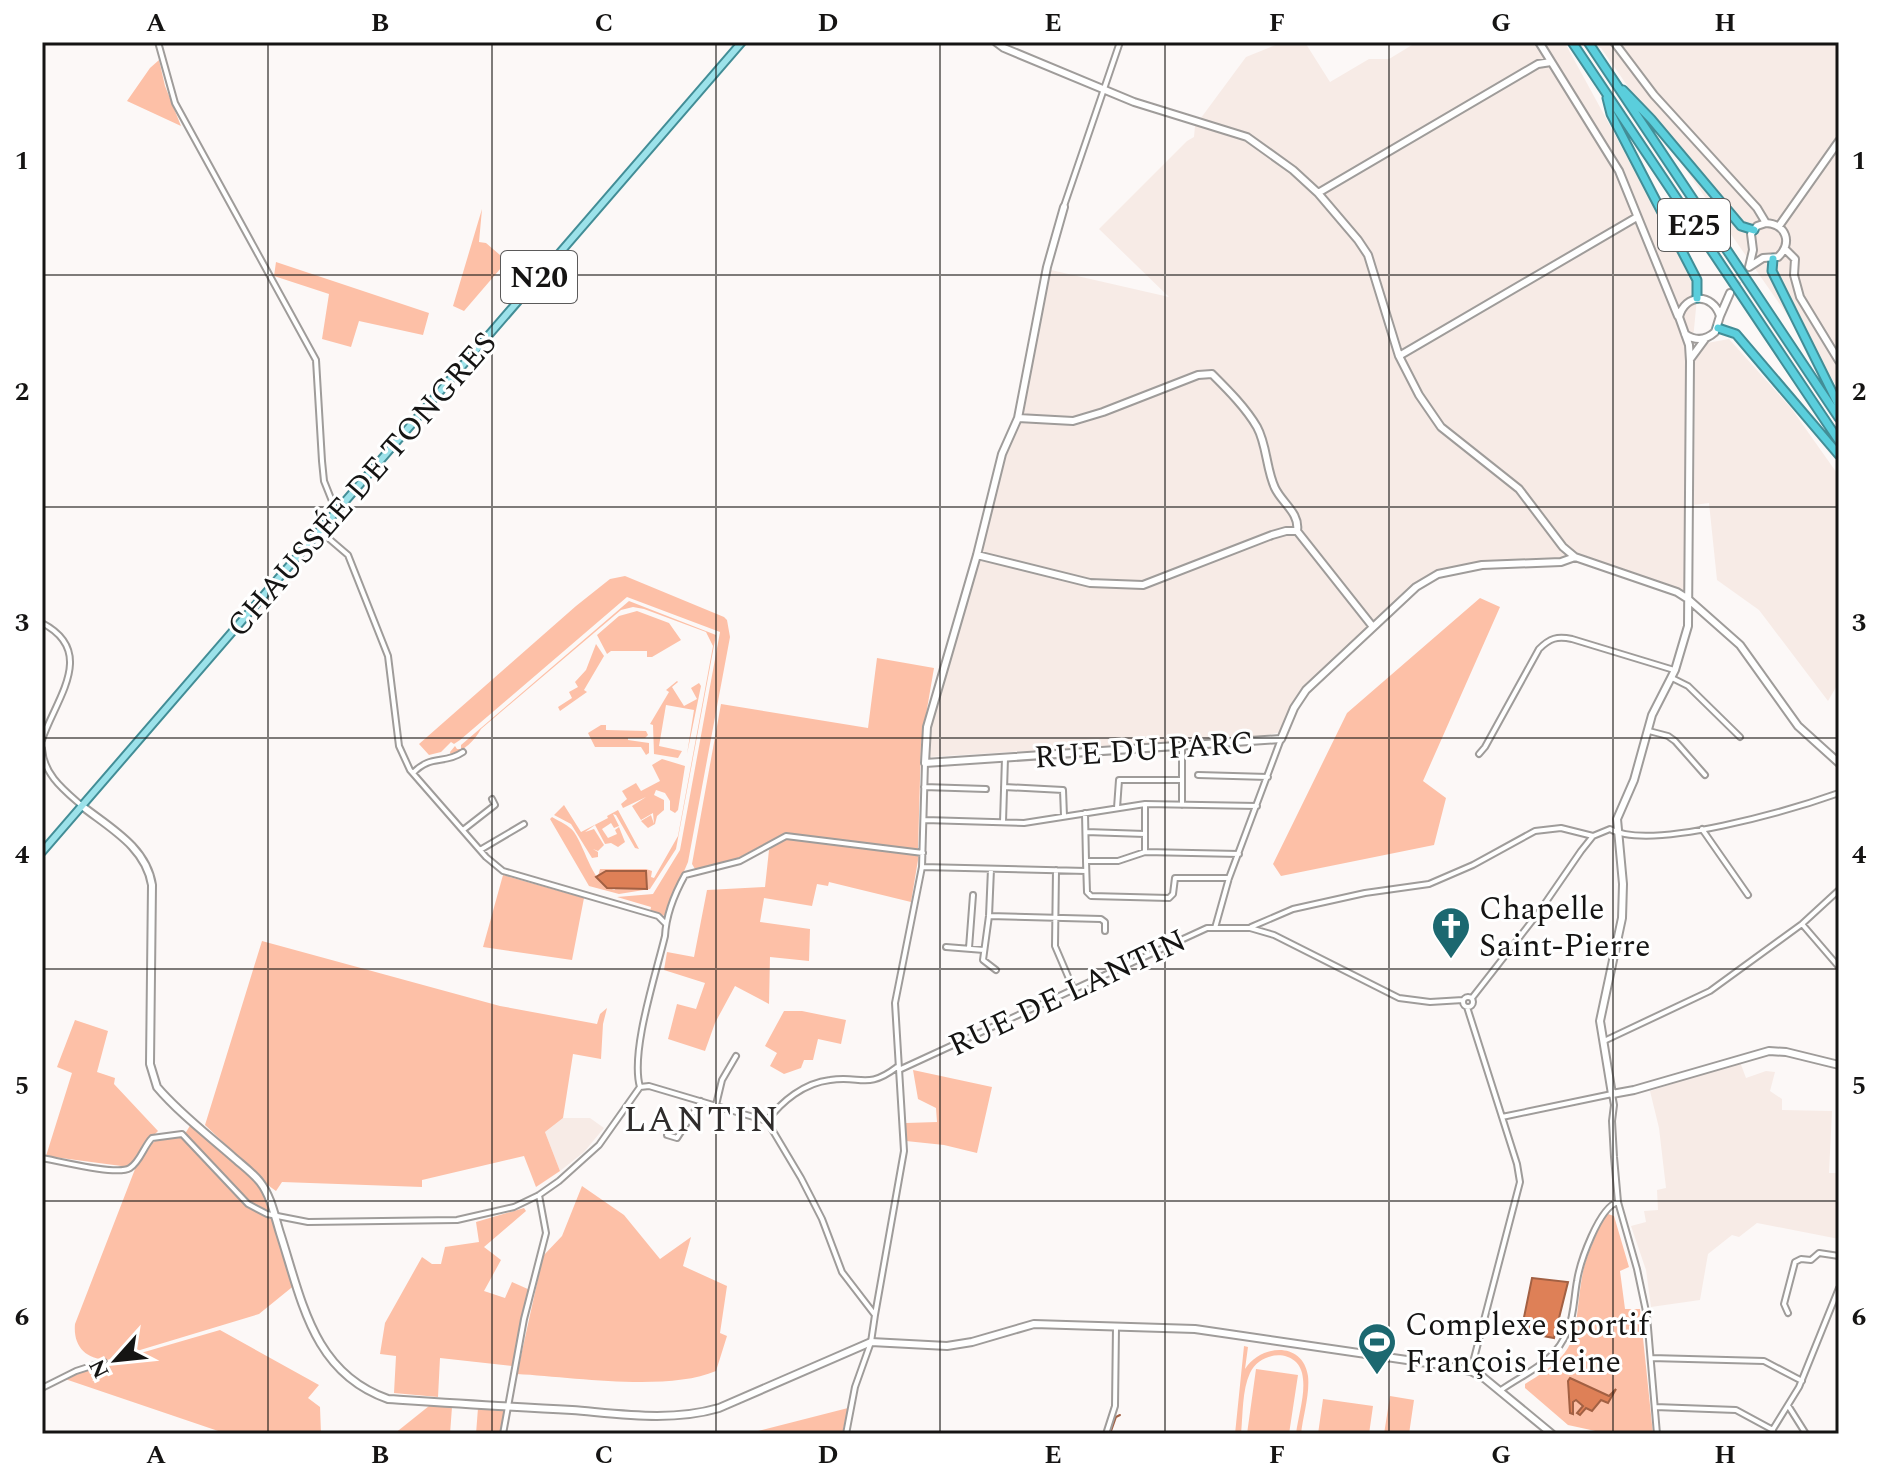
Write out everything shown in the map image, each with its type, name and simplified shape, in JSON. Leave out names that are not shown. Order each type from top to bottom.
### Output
[{"type":"highway","name":"E25","points":[[1573,43],[1839,441]]},
{"type":"highway","name":"E25","points":[[1590,44],[1839,418]]},
{"type":"highway","points":[[1617,86],[1651,119],[1741,226],[1754,230]]},
{"type":"highway","points":[[1606,92],[1611,114],[1697,280],[1697,298]]},
{"type":"highway","points":[[1773,259],[1772,271],[1839,406]]},
{"type":"highway","points":[[1718,328],[1736,334],[1839,455]]},
{"type":"main road","name":"CHAUSSÉE DE TONGRES","points":[[42,852],[742,42]]},
{"type":"street","points":[[158,42],[175,103],[316,360],[324,481],[336,511]]},
{"type":"street","points":[[996,42],[1134,102],[1247,137],[1293,170],[1318,193],[1368,255],[1399,356],[1419,395],[1441,427],[1519,489],[1563,547],[1575,557],[1677,592],[1688,599],[1740,645],[1798,726],[1839,763]]},
{"type":"street","points":[[846,1434],[855,1387],[871,1342],[904,1151],[895,1003],[922,867],[927,727],[977,555],[1002,454],[1018,418],[1047,267],[1120,42]]},
{"type":"street","points":[[1539,42],[1619,171],[1679,317],[1690,361],[1688,626],[1674,674],[1646,731],[1634,780],[1617,819],[1623,884],[1622,918],[1600,1021],[1614,1105],[1612,1121],[1618,1202],[1637,1269],[1651,1358],[1657,1434]]},
{"type":"street","points":[[1614,42],[1654,95],[1757,208],[1766,223]]},
{"type":"street","points":[[1318,193],[1538,64],[1551,62]]},
{"type":"street","points":[[1779,226],[1839,141]]},
{"type":"street","points":[[1399,356],[1637,217]]},
{"type":"street","points":[[1753,250],[1763,258],[1773,259],[1785,249],[1787,239],[1779,226],[1766,223],[1754,230],[1750,240],[1753,250],[1749,267],[1763,258]]},
{"type":"street","points":[[1785,249],[1795,259],[1794,275],[1800,297],[1839,361]]},
{"type":"street","points":[[1666,291],[1687,302]]},
{"type":"street","points":[[1690,361],[1696,348],[1718,328],[1730,293],[1713,303]]},
{"type":"street","points":[[1679,317],[1687,302],[1697,298],[1713,303],[1720,316]]},
{"type":"street","points":[[1685,334],[1698,340],[1705,339]]},
{"type":"street","points":[[1018,418],[1073,421],[1198,375],[1212,374],[1258,429],[1269,474],[1276,491],[1298,523],[1297,531],[1373,627]]},
{"type":"street","points":[[320,531],[348,555],[388,656],[399,746],[413,773],[493,865],[508,874],[658,916],[665,923]]},
{"type":"street","points":[[977,555],[1090,583],[1143,585],[1272,535],[1297,531]]},
{"type":"street","name":"RUE DU PARC","points":[[925,763],[1281,739],[1294,708],[1306,690],[1416,587],[1438,574],[1482,565],[1561,562],[1575,557]]},
{"type":"street","points":[[42,623],[66,645],[71,673],[42,740]]},
{"type":"street","points":[[1479,754],[1539,649],[1549,639],[1560,637],[1674,674],[1740,737]]},
{"type":"street","points":[[1646,731],[1668,736],[1675,741],[1705,775]]},
{"type":"street","points":[[1215,928],[1229,878],[1281,739]]},
{"type":"street","points":[[1182,747],[1182,805]]},
{"type":"street","points":[[42,749],[55,782],[138,851],[149,871],[152,885],[150,1064],[157,1087],[261,1182],[306,1315],[318,1340],[328,1358],[372,1394],[388,1399],[508,1407],[664,1416],[697,1414],[719,1408],[871,1342],[947,1346],[1034,1324],[1195,1329],[1409,1359],[1471,1371],[1501,1390],[1552,1434]]},
{"type":"street","points":[[413,773],[421,764],[433,759],[447,760],[463,752]]},
{"type":"street","points":[[1003,822],[1005,758]]},
{"type":"street","points":[[1198,775],[1268,777]]},
{"type":"street","points":[[1117,808],[1119,780],[1182,780]]},
{"type":"street","points":[[924,787],[986,789]]},
{"type":"street","points":[[1004,787],[1063,790],[1064,817]]},
{"type":"street","points":[[1467,1007],[1473,1004],[1472,998],[1593,836],[1610,829],[1618,833],[1655,834],[1702,829],[1769,817],[1839,793]]},
{"type":"street","points":[[463,830],[495,805],[492,799]]},
{"type":"street","points":[[924,820],[1024,823],[1145,804],[1257,806]]},
{"type":"street","points":[[1145,804],[1145,852]]},
{"type":"street","points":[[1085,813],[1086,871],[1090,896],[1167,898],[1173,894],[1175,878],[1229,878]]},
{"type":"street","points":[[480,850],[524,824]]},
{"type":"street","points":[[1250,928],[1293,909],[1372,891],[1429,884],[1539,830],[1561,828],[1593,836]]},
{"type":"street","points":[[1702,829],[1748,895]]},
{"type":"street","points":[[1086,832],[1145,834]]},
{"type":"street","points":[[640,1087],[637,1075],[641,1040],[665,936],[665,923],[676,891],[687,874],[740,861],[786,836],[923,853]]},
{"type":"street","points":[[1086,861],[1118,861],[1145,852],[1239,854]]},
{"type":"street","points":[[922,867],[1086,871]]},
{"type":"street","points":[[991,869],[984,962],[996,970]]},
{"type":"street","points":[[1056,870],[1056,950],[1073,988]]},
{"type":"street","points":[[1602,1042],[1710,991],[1802,924],[1839,890]]},
{"type":"street","points":[[969,948],[973,895]]},
{"type":"street","points":[[989,916],[1101,919],[1105,922],[1105,931]]},
{"type":"street","points":[[1802,924],[1839,967]]},
{"type":"street","name":"RUE DE LANTIN","points":[[767,1121],[780,1104],[806,1087],[830,1080],[882,1079],[897,1067],[901,1069],[1197,931],[1250,928],[1274,935],[1399,998],[1430,1002],[1472,998]]},
{"type":"street","points":[[946,947],[984,950]]},
{"type":"street","points":[[1463,1000],[1520,1182],[1471,1371]]},
{"type":"street","points":[[1502,1117],[1658,1084],[1769,1051],[1839,1065]]},
{"type":"street","points":[[716,1105],[722,1080],[736,1056]]},
{"type":"street","points":[[42,1158],[115,1170],[128,1169],[136,1163],[152,1138],[182,1134],[248,1204],[275,1216],[308,1222],[457,1220],[490,1214],[539,1195],[591,1155],[640,1087],[649,1086],[767,1121],[822,1219],[842,1272],[875,1315]]},
{"type":"street","points":[[667,1135],[677,1138],[701,1101]]},
{"type":"street","points":[[503,1434],[524,1319],[546,1233],[539,1195]]},
{"type":"street","points":[[1501,1390],[1546,1364],[1560,1345],[1568,1330],[1577,1278],[1589,1244],[1605,1211],[1618,1202]]},
{"type":"street","points":[[1788,1313],[1784,1304],[1795,1262],[1811,1260],[1819,1253],[1839,1256]]},
{"type":"street","points":[[1655,1407],[1736,1410],[1772,1432],[1802,1381],[1839,1288]]},
{"type":"street","points":[[1106,1434],[1115,1406],[1116,1327]]},
{"type":"street","points":[[1651,1358],[1764,1361],[1802,1381]]},
{"type":"street","points":[[42,1388],[76,1371],[104,1362]]},
{"type":"street","points":[[1789,1407],[1806,1434]]},
{"type":"shaded area","points":[[1283,42],[1306,44],[1330,82],[1369,59],[1389,59],[1417,42],[1839,42],[1839,389],[1601,48],[1565,43],[1698,287],[1686,414],[1690,495],[1686,595],[1589,560],[1463,564],[1428,577],[1405,594],[1303,687],[1281,732],[1259,737],[929,757],[929,725],[1015,418],[1051,270],[1169,297],[1099,229],[1194,137],[1195,126],[1246,57]]},
{"type":"shaded area","points":[[159,60],[165,86],[181,126],[127,101]]},
{"type":"shaded area","points":[[482,209],[479,242],[486,243],[507,261],[464,311],[453,306]]},
{"type":"shaded area","points":[[276,262],[429,313],[423,335],[359,321],[351,347],[322,339],[329,294],[274,276]]},
{"type":"shaded area","points":[[1729,339],[1791,408],[1839,476],[1839,682],[1828,701],[1759,610],[1717,580],[1709,503],[1694,505],[1695,361],[1707,343]]},
{"type":"shaded area","points":[[625,576],[724,617],[730,637],[688,862],[665,916],[650,912],[651,907],[617,897],[653,894],[680,850],[720,632],[627,597],[460,740],[454,744],[451,742],[441,752],[429,755],[419,744],[576,606],[610,579]]},
{"type":"shaded area","points":[[1480,598],[1500,607],[1423,781],[1446,798],[1434,845],[1281,876],[1273,864],[1347,713]]},
{"type":"shaded area","points":[[629,601],[716,635],[676,849],[650,889],[619,894],[589,886],[550,819],[552,817],[572,830],[595,874],[607,887],[615,890],[606,871],[598,876],[600,869],[646,869],[652,871],[651,877],[654,878],[678,836],[713,646],[706,632],[644,609],[633,607],[621,610],[481,729],[468,745],[451,757],[450,752],[455,746],[461,749],[461,745]]},
{"type":"shaded area","points":[[637,611],[669,623],[681,640],[652,657],[647,657],[647,651],[611,651],[607,654],[597,635],[619,616]]},
{"type":"shaded area","points":[[596,644],[604,656],[584,690],[587,692],[560,711],[558,707],[572,698],[569,692],[578,687],[575,682],[586,670]]},
{"type":"shaded area","points":[[877,658],[934,668],[921,744],[918,850],[785,833],[736,859],[695,869],[692,864],[721,704],[868,728]]},
{"type":"shaded area","points":[[677,681],[672,687],[684,706],[697,699],[691,688],[699,683],[701,686],[687,754],[694,710],[666,705],[659,746],[682,751],[678,758],[654,754],[653,725],[650,724],[669,692],[666,690]]},
{"type":"shaded area","points":[[606,725],[606,730],[646,731],[648,735],[645,738],[628,740],[649,743],[649,753],[646,755],[641,747],[595,747],[588,733]]},
{"type":"shaded area","points":[[662,759],[685,766],[678,810],[675,813],[670,810],[670,801],[665,793],[656,790],[654,795],[664,800],[664,810],[657,816],[655,824],[648,828],[641,821],[651,815],[654,824],[653,813],[641,820],[632,806],[646,797],[623,808],[621,804],[627,799],[622,791],[636,783],[641,791],[660,781],[652,765]]},
{"type":"shaded area","points":[[564,805],[581,832],[618,810],[639,849],[635,848],[613,814],[619,826],[614,828],[611,823],[602,829],[608,838],[617,834],[615,830],[619,827],[625,842],[618,847],[605,844],[595,825],[585,832],[594,829],[604,845],[598,851],[593,849],[598,852],[598,857],[592,858],[571,824],[554,815]]},
{"type":"shaded area","points":[[783,838],[919,854],[911,902],[829,882],[828,886],[817,884],[812,906],[764,898],[760,922],[810,929],[809,961],[770,957],[769,1004],[735,986],[715,1023],[705,1051],[668,1039],[677,1004],[696,1009],[705,983],[664,970],[667,952],[694,957],[707,890],[765,887],[769,850]]},
{"type":"shaded area","points":[[606,871],[646,871],[647,889],[607,888],[596,877]]},
{"type":"shaded area","points":[[503,875],[584,898],[572,960],[483,947]]},
{"type":"shaded area","points":[[262,941],[500,1006],[597,1024],[600,1014],[607,1008],[601,1059],[573,1054],[563,1118],[545,1132],[560,1171],[536,1187],[524,1156],[422,1180],[422,1187],[282,1182],[276,1191],[269,1186],[205,1125]]},
{"type":"shaded area","points":[[784,1011],[802,1011],[846,1020],[841,1044],[818,1039],[813,1060],[804,1060],[801,1068],[784,1074],[770,1066],[777,1053],[765,1046]]},
{"type":"shaded area","points":[[75,1020],[108,1031],[97,1072],[115,1078],[114,1084],[158,1131],[142,1147],[129,1167],[46,1156],[72,1073],[57,1067]]},
{"type":"shaded area","points":[[1740,1062],[1746,1078],[1766,1071],[1775,1072],[1770,1091],[1782,1099],[1782,1110],[1832,1111],[1829,1173],[1839,1173],[1839,1239],[1757,1223],[1739,1237],[1732,1235],[1708,1254],[1700,1300],[1651,1307],[1646,1270],[1631,1226],[1646,1222],[1644,1211],[1658,1210],[1657,1190],[1666,1188],[1659,1128],[1650,1091]]},
{"type":"shaded area","points":[[913,1070],[992,1087],[977,1153],[906,1141],[906,1123],[937,1122],[936,1108],[918,1099]]},
{"type":"shaded area","points":[[563,1118],[590,1118],[604,1128],[584,1152],[560,1171],[545,1132]]},
{"type":"shaded area","points":[[191,1124],[251,1176],[262,1190],[296,1284],[259,1314],[107,1360],[92,1357],[78,1345],[75,1324],[137,1164],[155,1141],[167,1136],[183,1137]]},
{"type":"shaded area","points":[[582,1186],[624,1215],[660,1259],[691,1237],[683,1266],[727,1286],[720,1333],[727,1336],[716,1371],[672,1381],[646,1382],[517,1374],[543,1256],[562,1236]]},
{"type":"shaded area","points":[[524,1208],[526,1211],[484,1247],[501,1260],[484,1291],[505,1298],[512,1282],[530,1290],[512,1366],[440,1358],[438,1397],[394,1393],[396,1356],[380,1354],[385,1323],[422,1257],[432,1264],[441,1264],[445,1247],[479,1242],[476,1222]]},
{"type":"shaded area","points":[[1605,1213],[1614,1216],[1629,1267],[1620,1271],[1625,1309],[1640,1309],[1653,1434],[1609,1434],[1568,1425],[1525,1388],[1525,1384],[1557,1361],[1572,1340],[1584,1269]]},
{"type":"shaded area","points":[[1532,1278],[1568,1282],[1554,1338],[1521,1332]]},
{"type":"shaded area","points":[[220,1330],[319,1385],[308,1398],[320,1407],[321,1434],[227,1434],[65,1379],[96,1366]]},
{"type":"shaded area","points":[[1244,1346],[1248,1347],[1245,1369],[1261,1355],[1281,1350],[1298,1357],[1305,1365],[1308,1390],[1301,1434],[1296,1434],[1303,1392],[1301,1369],[1288,1357],[1280,1355],[1263,1359],[1250,1373],[1244,1395],[1241,1434],[1235,1434]]},
{"type":"shaded area","points":[[1256,1369],[1298,1375],[1289,1434],[1247,1434]]},
{"type":"shaded area","points":[[1570,1378],[1609,1396],[1616,1389],[1608,1403],[1601,1400],[1592,1411],[1586,1408],[1580,1415],[1577,1413],[1583,1406],[1576,1400],[1573,1402],[1573,1414],[1570,1413]]},
{"type":"shaded area","points":[[1390,1396],[1414,1400],[1409,1434],[1384,1434]]},
{"type":"shaded area","points":[[1323,1399],[1373,1406],[1369,1434],[1318,1434]]},
{"type":"shaded area","points":[[429,1406],[452,1407],[450,1434],[394,1434]]},
{"type":"shaded area","points":[[478,1408],[505,1410],[502,1434],[476,1434]]},
{"type":"shaded area","points":[[848,1408],[842,1434],[746,1434]]},
{"type":"waterway","points":[[1110,1434],[1116,1417],[1120,1415]]},
{"type":"tunnel","points":[[1730,293],[1749,267]]},
{"type":"place","name":"Chapelle Saint-Pierre","points":[[1451,960]]},
{"type":"place","name":"Complexe sportif François Heine","points":[[1377,1376]]},
{"type":"district","name":"LANTIN","points":[[702,1118]]}]
